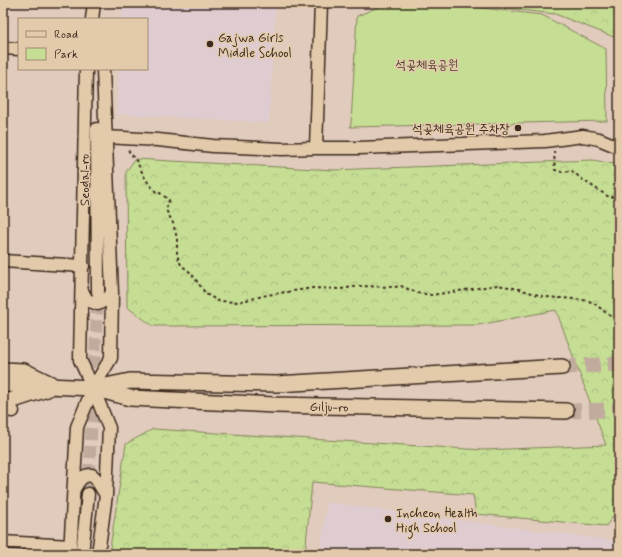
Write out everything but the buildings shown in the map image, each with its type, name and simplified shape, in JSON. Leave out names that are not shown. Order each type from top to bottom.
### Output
[{"type":"main road","name":"Gilju-ro","points":[[93,388],[130,381],[277,384],[562,367]]},
{"type":"main road","name":"Gilju-ro","points":[[3,370],[24,371],[56,386]]},
{"type":"main road","name":"Gilju-ro","points":[[3,384],[93,388],[130,398],[275,404],[566,411]]},
{"type":"main road","name":"Gilju-ro","points":[[6,407],[10,401],[56,386]]},
{"type":"street","points":[[92,18],[97,3]]},
{"type":"street","points":[[97,3],[99,18]]},
{"type":"street","points":[[316,148],[321,3]]},
{"type":"street","points":[[3,48],[18,48]]},
{"type":"street","points":[[86,70],[80,360],[109,428],[106,495],[98,554]]},
{"type":"street","name":"Seodal-ro","points":[[97,70],[98,292]]},
{"type":"street","points":[[3,542],[70,550],[77,427],[93,388],[111,358],[111,137],[103,70]]},
{"type":"street","points":[[111,137],[213,146],[282,149],[553,140],[583,136],[599,139],[616,146]]},
{"type":"street","points":[[3,261],[83,266]]},
{"type":"street","points":[[82,291],[87,300],[98,304],[107,299],[112,293]]},
{"type":"street","points":[[73,491],[85,475],[92,475],[106,495]]},
{"type":"street","points":[[82,554],[88,494]]},
{"type":"path","points":[[111,137],[137,162],[146,180],[157,193],[160,193],[169,200],[166,210],[173,223],[177,238],[177,255],[181,265],[191,273],[206,294],[218,300],[238,302],[267,295],[313,288],[341,289],[360,286],[401,286],[417,293],[432,295],[498,285],[519,289],[544,298],[568,298],[589,301],[595,304],[619,324]]},
{"type":"path","points":[[553,140],[555,170],[562,172],[572,171],[608,197],[619,196]]},
{"type":"shaded area","name":"Gajwa Girls Middle School","points":[[122,3],[276,3],[269,123],[116,114],[119,70],[148,70],[148,18],[121,18]]},
{"type":"shaded area","name":"Incheon Health High School","points":[[327,502],[615,541],[619,536],[619,554],[327,554],[320,551]]},
{"type":"green space","name":"석곶체육공원","points":[[388,3],[439,3],[542,15],[606,49],[607,121],[350,127],[357,16]]},
{"type":"green space","points":[[459,3],[619,3],[619,39],[555,14]]},
{"type":"green space","points":[[135,159],[333,170],[593,160],[619,165],[619,508],[606,526],[476,514],[473,495],[312,482],[305,554],[109,554],[126,444],[153,429],[483,450],[606,445],[556,310],[478,325],[153,326],[127,307],[126,172]]},
{"type":"tunnel","points":[[88,494],[98,293]]},
{"type":"tunnel","points":[[562,367],[619,364]]},
{"type":"tunnel","points":[[566,411],[619,410]]},
{"type":"place","name":"Gajwa Girls Middle School","points":[[210,44]]},
{"type":"place","name":"석곶체육공원 주차장","points":[[518,128]]},
{"type":"place","name":"Incheon Health High School","points":[[388,519]]}]
